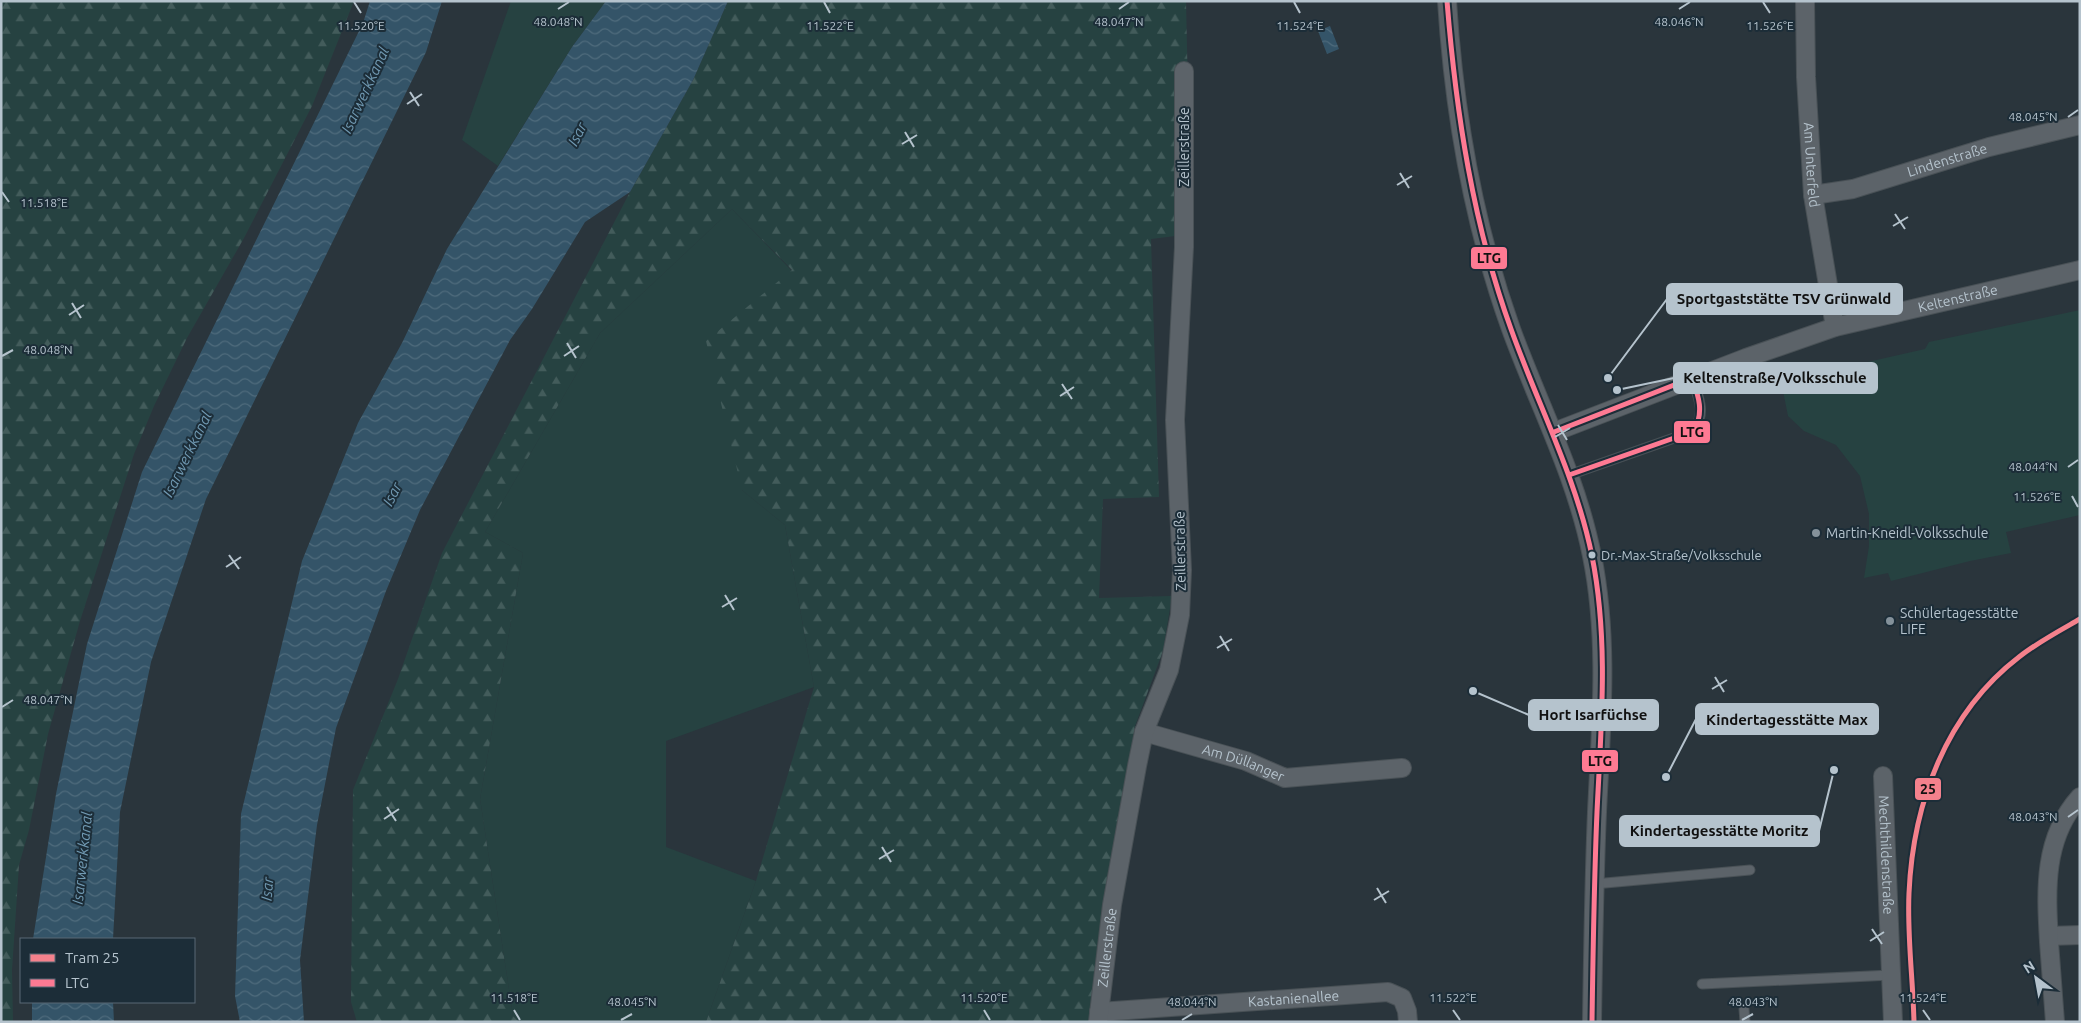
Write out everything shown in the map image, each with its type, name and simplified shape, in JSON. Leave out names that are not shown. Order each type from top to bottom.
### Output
[{"type":"street","points":[[1447,1],[1451,60],[1457,108],[1474,203],[1496,283],[1512,331],[1554,432],[1580,505],[1592,557],[1600,612],[1602,695],[1594,884],[1592,1022]]},
{"type":"street","name":"Am Unterfeld","points":[[1804,1],[1806,77],[1813,195],[1835,327]]},
{"type":"street","name":"Zeillerstraße","points":[[1099,1017],[1112,905],[1144,732],[1169,670],[1180,606],[1182,570],[1175,420],[1184,247],[1184,71]]},
{"type":"street","name":"Lindenstraße","points":[[1813,195],[1854,189],[1989,147],[2080,125]]},
{"type":"street","name":"Keltenstraße","points":[[1554,432],[1692,378],[1835,327],[2080,270]]},
{"type":"street","name":"Am Düllanger","points":[[1144,732],[1246,761],[1285,778],[1402,768]]},
{"type":"street","name":"Mechthildenstraße","points":[[1883,776],[1893,1022]]},
{"type":"street","points":[[2055,1022],[2047,872],[2052,848],[2059,829],[2072,805],[2080,797]]},
{"type":"street","points":[[2049,936],[2080,936]]},
{"type":"street","name":"Kastanienallee","points":[[1099,1017],[1388,992],[1402,998],[1408,1022]]},
{"type":"lane","points":[[1569,475],[1694,431],[1700,420],[1700,401],[1692,378]]},
{"type":"lane","points":[[1594,884],[1750,870]]},
{"type":"lane","points":[[1702,984],[1891,975]]},
{"type":"lane","points":[[1744,1009],[1745,1022]]},
{"type":"green space","points":[[1,1],[354,1],[312,106],[244,238],[187,338],[154,406],[134,454],[80,621],[48,734],[29,830],[19,865],[12,970],[13,1022],[1,1022]]},
{"type":"green space","points":[[511,1],[606,1],[572,47],[498,166],[462,140]]},
{"type":"green space","points":[[728,1],[1186,1],[1191,234],[1151,239],[1159,497],[1103,499],[1099,598],[1172,596],[1163,651],[1135,726],[1100,926],[1090,1022],[706,1022],[756,881],[814,687],[785,525],[742,490],[706,341],[792,270],[732,209],[600,333],[485,532],[523,553],[480,799],[513,1016],[519,1022],[357,1022],[351,1002],[353,790],[398,679],[442,553],[630,192],[693,80]]},
{"type":"green space","points":[[732,209],[792,271],[742,490],[785,525],[814,687],[666,741],[666,847],[756,881],[706,1022],[519,1022],[513,1016],[480,799],[523,553],[485,532],[600,333]]},
{"type":"green space","points":[[2080,310],[2080,515],[2006,532],[2011,553],[1970,561],[1891,581],[1888,573],[1864,578],[1869,546],[1869,514],[1860,476],[1836,445],[1804,431],[1788,416],[1783,391],[1797,378],[1925,349],[1929,342]]},
{"type":"water","name":"Isarwerkkanal","points":[[370,1],[442,1],[426,52],[206,499],[151,662],[120,812],[113,938],[33,938],[56,794],[87,644],[142,472],[363,23]]},
{"type":"water","name":"Isar","points":[[606,1],[728,1],[693,80],[630,192],[585,222],[532,309],[510,340],[420,510],[386,591],[336,728],[317,825],[300,960],[304,1022],[240,1022],[235,996],[241,814],[302,561],[358,423],[402,343],[447,249],[572,47]]},
{"type":"water","points":[[1330,26],[1339,49],[1327,54],[1318,31]]},
{"type":"water","points":[[32,1003],[113,1003],[114,1022],[32,1022]]},
{"type":"tram line","name":"25","points":[[1914,1022],[1909,925],[1912,859],[1926,794],[1938,762],[1953,733],[1972,705],[1993,680],[2026,652],[2080,619]]},
{"type":"transit line","name":"LTG","points":[[1447,1],[1461,126],[1476,209],[1486,249],[1511,329],[1556,441],[1576,498],[1592,556],[1597,588],[1601,620],[1602,716],[1595,864],[1592,1022]]},
{"type":"transit line","name":"LTG","points":[[1554,432],[1692,378],[1697,392],[1700,411],[1694,431],[1569,475]]},
{"type":"place","name":"Sportgaststätte TSV Grünwald","points":[[1608,378]]},
{"type":"place","name":"Keltenstraße/Volksschule","points":[[1617,390]]},
{"type":"place","name":"Martin-Kneidl-Volksschule","points":[[1816,533]]},
{"type":"place","name":"Dr.-Max-Straße/Volksschule","points":[[1592,555]]},
{"type":"place","name":"Schülertagesstätte LIFE","points":[[1890,621]]},
{"type":"place","name":"Hort Isarfüchse","points":[[1473,691]]},
{"type":"place","name":"Kindertagesstätte Moritz","points":[[1834,770]]},
{"type":"place","name":"Kindertagesstätte Max","points":[[1666,777]]}]
